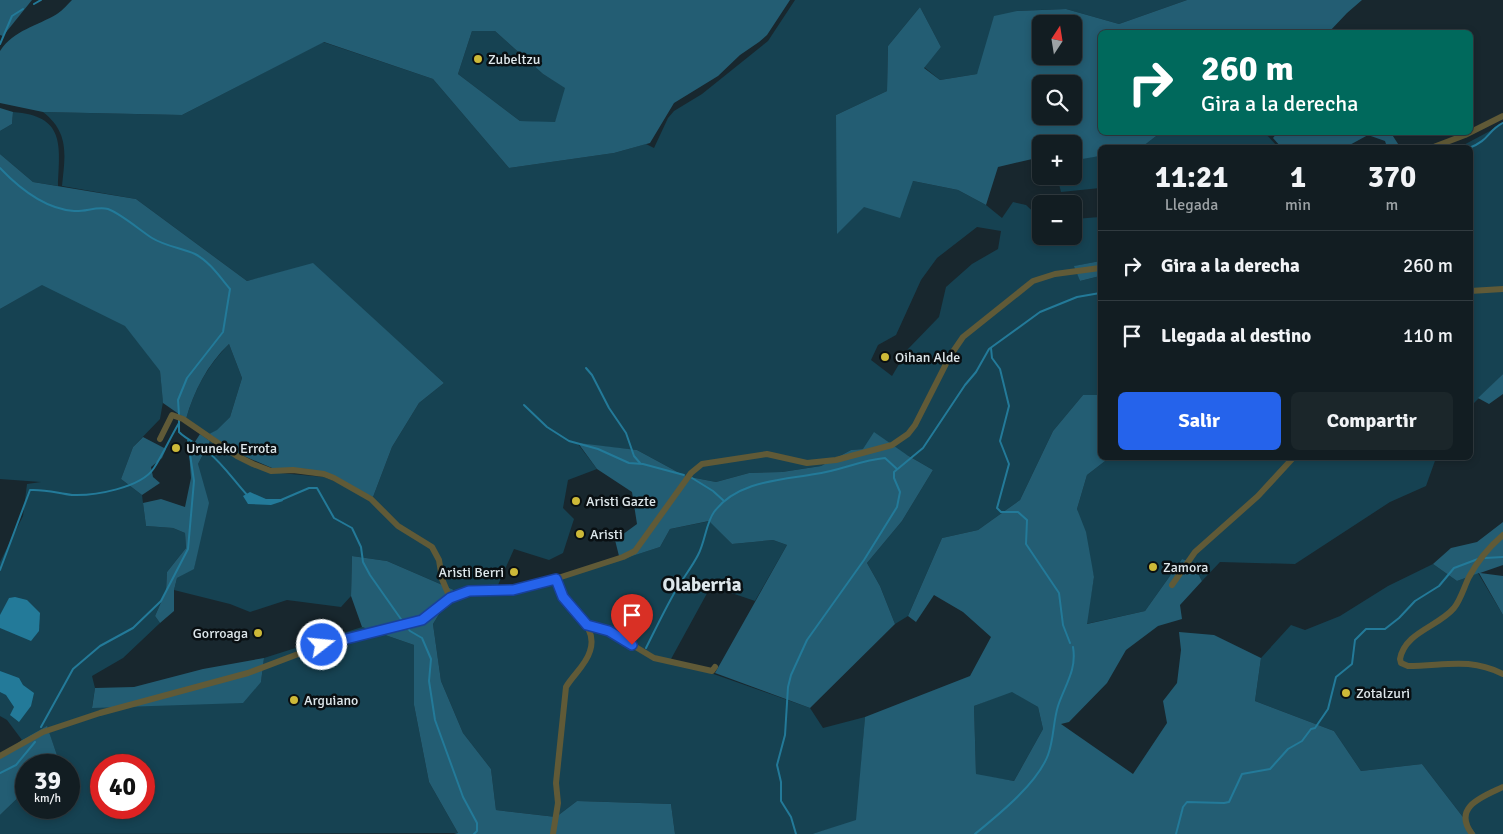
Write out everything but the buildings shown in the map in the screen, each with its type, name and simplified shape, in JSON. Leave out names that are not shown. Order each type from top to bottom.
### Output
[{"type":"street","points":[[1473,131],[1503,116]]},
{"type":"street","points":[[1440,145],[1465,135]]},
{"type":"street","points":[[0,756],[43,732],[100,713],[248,673],[322,645],[422,620],[450,598],[469,591],[530,587],[623,557],[635,550],[691,473],[702,464],[767,454],[807,463],[859,456],[892,445],[908,434],[915,426],[950,356],[963,337],[1032,281],[1055,274],[1098,268]]},
{"type":"street","points":[[1473,291],[1503,289]]},
{"type":"street","points":[[160,439],[172,416],[176,417],[183,419],[237,456],[253,464],[271,471],[314,472],[329,476],[371,499],[398,526],[432,546],[439,560],[442,578],[450,598]]},
{"type":"street","points":[[1172,586],[1196,552],[1258,496],[1291,460]]},
{"type":"street","points":[[1503,535],[1484,555],[1470,576],[1455,607],[1443,619],[1422,629],[1403,650],[1400,659],[1401,663],[1408,666],[1475,663],[1503,674]]},
{"type":"street","points":[[553,834],[558,803],[556,783],[562,744],[566,687],[590,651],[592,638],[587,625],[563,597],[556,579]]},
{"type":"street","points":[[587,625],[609,631],[654,658],[712,671],[715,667]]},
{"type":"street","points":[[1472,834],[1466,826],[1465,813],[1470,804],[1503,787]]},
{"type":"shaded area","points":[[0,0],[32,0],[3,36],[0,35]]},
{"type":"shaded area","points":[[72,0],[790,0],[767,35],[740,55],[718,76],[674,103],[650,143],[614,153],[509,168],[433,79],[324,42],[182,115],[43,112],[0,103],[0,51],[19,33],[57,14]],"holes":[[[472,31],[495,31],[543,74],[565,88],[555,122],[520,121],[458,74]]]},
{"type":"shaded area","points":[[795,0],[1187,0],[1119,24],[1066,9],[1017,11],[977,74],[940,80],[924,67],[941,47],[920,7],[888,46],[887,91],[836,115],[864,207],[913,181],[958,190],[986,205],[1002,218],[1013,202],[1026,205],[1032,211],[1032,245],[1082,245],[1082,218],[1098,217],[1098,261],[1075,266],[1080,281],[1098,276],[1098,395],[1083,395],[1053,431],[1020,500],[978,530],[942,538],[908,616],[895,624],[880,586],[867,563],[902,521],[933,470],[907,455],[863,449],[851,450],[821,466],[782,472],[749,473],[716,482],[685,476],[637,450],[578,444],[597,469],[568,480],[563,508],[574,519],[563,553],[549,560],[514,549],[498,585],[529,589],[660,547],[670,529],[710,521],[732,544],[773,540],[787,545],[755,601],[711,586],[671,659],[810,708],[823,728],[865,717],[857,821],[812,834],[675,834],[671,804],[577,801],[556,817],[496,810],[491,769],[463,733],[441,681],[433,624],[454,590],[387,561],[352,556],[351,596],[341,607],[287,600],[250,612],[230,604],[174,590],[177,578],[194,568],[200,537],[198,464],[210,441],[269,472],[324,477],[373,497],[392,447],[419,403],[444,383],[313,264],[247,281],[136,199],[62,186],[64,146],[62,137],[52,120],[43,112],[182,115],[323,42],[433,79],[509,168],[614,153],[646,144],[654,148],[668,118],[674,111],[702,94],[768,41]],"holes":[[[977,227],[1001,231],[998,249],[972,264],[946,287],[939,317],[908,349],[892,376],[871,360],[878,345],[896,335],[921,280],[937,258]]]},
{"type":"shaded area","points":[[1187,0],[1362,0],[1331,30],[1098,30],[1098,135],[1157,135],[1145,145],[1098,145],[1098,156],[1082,159],[1082,135],[1032,135],[1032,159],[998,167],[986,205],[958,190],[913,181],[900,218],[864,207],[837,234],[836,115],[887,91],[888,46],[920,7],[941,47],[924,68],[940,80],[977,74],[994,16],[1017,11],[1066,9],[1119,24]]},
{"type":"shaded area","points":[[472,31],[495,31],[543,74],[566,88],[555,123],[520,121],[458,74]]},
{"type":"shaded area","points":[[0,108],[13,112],[12,124],[0,131]]},
{"type":"shaded area","points":[[13,112],[42,119],[51,126],[56,135],[58,145],[58,186],[33,182],[0,154],[0,131],[12,124]]},
{"type":"shaded area","points":[[1503,124],[1503,374],[1473,404],[1473,145],[1464,145]]},
{"type":"shaded area","points":[[1157,135],[1267,135],[1276,145],[1145,145]]},
{"type":"shaded area","points":[[1275,135],[1368,135],[1350,145],[1279,145],[1273,138]]},
{"type":"shaded area","points":[[1368,135],[1392,135],[1399,145],[1386,145],[1385,141]]},
{"type":"shaded area","points":[[0,154],[33,182],[136,199],[247,281],[313,263],[444,383],[419,403],[392,447],[373,497],[307,469],[272,468],[239,454],[209,434],[217,430],[230,417],[242,378],[229,344],[202,379],[186,419],[163,403],[160,371],[125,326],[42,285],[0,309]]},
{"type":"shaded area","points":[[1098,156],[1098,188],[1061,192],[1059,185],[1082,185],[1082,158]]},
{"type":"shaded area","points":[[1098,261],[1098,276],[1080,281],[1074,266]]},
{"type":"shaded area","points":[[43,284],[125,325],[160,370],[163,402],[160,419],[133,447],[121,479],[142,495],[146,526],[173,528],[185,533],[186,548],[167,572],[166,591],[155,616],[160,623],[123,658],[92,676],[95,688],[92,707],[261,682],[264,658],[362,627],[414,645],[414,705],[429,782],[458,833],[0,834],[0,815],[15,801],[15,819],[80,819],[80,754],[57,754],[47,727],[22,740],[7,720],[0,716],[0,562],[23,516],[27,484],[41,482],[0,479],[0,309]]},
{"type":"shaded area","points":[[229,344],[242,378],[230,417],[217,431],[209,434],[186,419],[193,397],[203,378],[214,361]]},
{"type":"shaded area","points":[[1503,374],[1503,394],[1489,404],[1478,398]]},
{"type":"shaded area","points":[[1083,395],[1098,395],[1098,460],[1106,460],[1087,475],[1077,509],[1086,532],[1094,577],[1087,624],[1145,611],[1182,559],[1192,562],[1202,581],[1180,605],[1182,619],[1158,626],[1126,650],[1107,683],[1069,722],[1061,724],[1133,774],[1167,723],[1163,701],[1177,683],[1181,650],[1179,632],[1214,635],[1261,658],[1255,701],[1334,731],[1361,771],[1422,764],[1476,834],[812,834],[856,820],[865,717],[970,676],[991,637],[963,612],[934,595],[916,622],[908,616],[942,538],[978,530],[1020,500],[1053,431]],"holes":[[[1012,692],[1038,707],[1043,729],[1014,781],[976,774],[974,706]]]},
{"type":"shaded area","points":[[874,432],[933,470],[902,521],[867,563],[880,586],[895,624],[810,708],[715,673],[787,545],[773,540],[732,544],[709,521],[670,529],[660,547],[620,560],[615,540],[637,524],[632,492],[597,469],[578,443],[637,450],[685,476],[716,482],[749,473],[782,472],[821,466],[851,450],[863,449]]},
{"type":"shaded area","points":[[200,434],[210,441],[198,464],[209,503],[194,569],[177,578],[174,590],[174,611],[160,623],[155,616],[166,591],[167,572],[186,548],[185,533],[173,528],[146,526],[143,503],[161,499],[185,507],[191,478],[189,451]]},
{"type":"shaded area","points":[[143,437],[166,449],[162,458],[151,467],[153,477],[160,483],[142,495],[121,479],[133,447]]},
{"type":"shaded area","points":[[1106,460],[1435,460],[1426,486],[1390,502],[1295,564],[1220,562],[1202,581],[1192,562],[1182,559],[1145,611],[1086,624],[1094,577],[1077,509],[1087,475]]},
{"type":"shaded area","points":[[250,492],[266,499],[282,499],[283,501],[271,505],[248,504],[243,496]]},
{"type":"shaded area","points":[[1503,522],[1503,565],[1480,573],[1503,576],[1503,615],[1479,573],[1457,581],[1433,564],[1451,548],[1477,542]]},
{"type":"shaded area","points":[[352,556],[387,561],[454,590],[433,624],[441,681],[463,733],[491,769],[496,810],[556,817],[577,801],[671,804],[675,834],[454,834],[458,833],[429,782],[414,705],[414,645],[362,627],[351,596]]},
{"type":"shaded area","points":[[1433,564],[1457,581],[1478,573],[1503,615],[1503,834],[1476,834],[1422,764],[1361,771],[1334,731],[1255,701],[1261,658],[1291,625],[1305,630],[1340,616],[1388,586]]},
{"type":"shaded area","points":[[15,597],[27,600],[40,613],[39,631],[31,641],[0,628],[0,615],[9,598]]},
{"type":"shaded area","points":[[264,658],[261,682],[243,703],[92,708],[95,688],[134,687],[203,669]]},
{"type":"shaded area","points":[[0,671],[19,678],[23,685],[34,693],[31,706],[19,722],[10,715],[14,707],[6,695],[0,692]]},
{"type":"shaded area","points":[[1012,691],[1038,707],[1043,729],[1014,781],[976,775],[974,706]]},
{"type":"shaded area","points":[[47,726],[57,754],[15,754],[15,801],[0,815],[0,757],[22,740]]},
{"type":"waterway","points":[[34,4],[41,0]]},
{"type":"waterway","points":[[0,44],[12,16],[23,9]]},
{"type":"waterway","points":[[1473,146],[1485,139],[1503,123]]},
{"type":"waterway","points":[[0,168],[24,190],[43,202],[74,211],[108,209],[157,241],[195,254],[210,265],[230,289],[223,332],[187,378],[178,400],[179,415]]},
{"type":"waterway","points":[[796,834],[791,817],[781,801],[781,782],[777,765],[785,735],[788,687],[791,675],[807,640],[864,560],[897,507],[900,492],[894,478],[894,472],[923,448],[965,385],[976,372],[989,349],[1040,312],[1077,297],[1098,293]]},
{"type":"waterway","points":[[991,348],[992,358],[1000,369],[1009,406],[1000,441],[1009,464],[997,508],[1001,512],[1018,512],[1027,520],[1026,544],[1059,593],[1063,625],[1070,643]]},
{"type":"waterway","points":[[586,368],[626,433],[634,456],[640,463]]},
{"type":"waterway","points":[[524,405],[547,427],[569,441],[598,449],[629,463],[643,464],[684,475]]},
{"type":"waterway","points":[[179,419],[179,432],[214,457],[248,496]]},
{"type":"waterway","points":[[0,570],[30,490],[81,495],[128,486],[148,475],[154,468],[179,423]]},
{"type":"waterway","points":[[41,727],[73,669],[100,646],[133,628],[161,601],[188,549],[194,481],[188,441]]},
{"type":"waterway","points":[[646,648],[672,597],[698,555],[711,516],[724,502],[735,494],[747,488],[774,480],[824,473],[876,459],[885,458],[897,469]]},
{"type":"waterway","points":[[692,478],[713,491],[724,501]]},
{"type":"waterway","points":[[281,500],[309,488],[317,488],[334,518],[352,528],[361,547],[363,562],[370,575],[403,622]]},
{"type":"waterway","points":[[1485,558],[1503,557]]},
{"type":"waterway","points":[[1176,834],[1183,807],[1187,802],[1229,802],[1242,774],[1270,769],[1288,749],[1302,741],[1311,729],[1315,728],[1328,709],[1336,677],[1352,664],[1355,640],[1366,629],[1385,629],[1399,618],[1415,601],[1439,586],[1454,568],[1478,559]]},
{"type":"waterway","points":[[406,626],[410,631],[422,638],[431,659],[429,681],[435,720],[463,797],[477,823],[477,831],[474,834]]},
{"type":"waterway","points":[[975,834],[1016,798],[1043,766],[1050,749],[1058,706],[1072,670],[1073,647]]},
{"type":"waterway","points":[[0,773],[16,765],[35,742]]},
{"type":"place","name":"Zubeltzu","points":[[478,59]]},
{"type":"place","name":"Oihan Alde","points":[[885,357]]},
{"type":"place","name":"Uruneko Errota","points":[[176,448]]},
{"type":"place","name":"Aristi Gazte","points":[[576,501]]},
{"type":"place","name":"Aristi","points":[[580,534]]},
{"type":"place","name":"Zamora","points":[[1153,567]]},
{"type":"place","name":"Aristi Berri","points":[[514,572]]},
{"type":"place","name":"Gorroaga","points":[[258,633]]},
{"type":"place","name":"Zotalzuri","points":[[1346,693]]},
{"type":"place","name":"Arguiano","points":[[294,700]]},
{"type":"district","name":"Olaberria","points":[[702,585]]},
{"type":"route","points":[[322,645],[422,620],[450,598],[469,591],[513,590],[556,579],[563,597],[587,625],[609,631],[632,645]]}]
